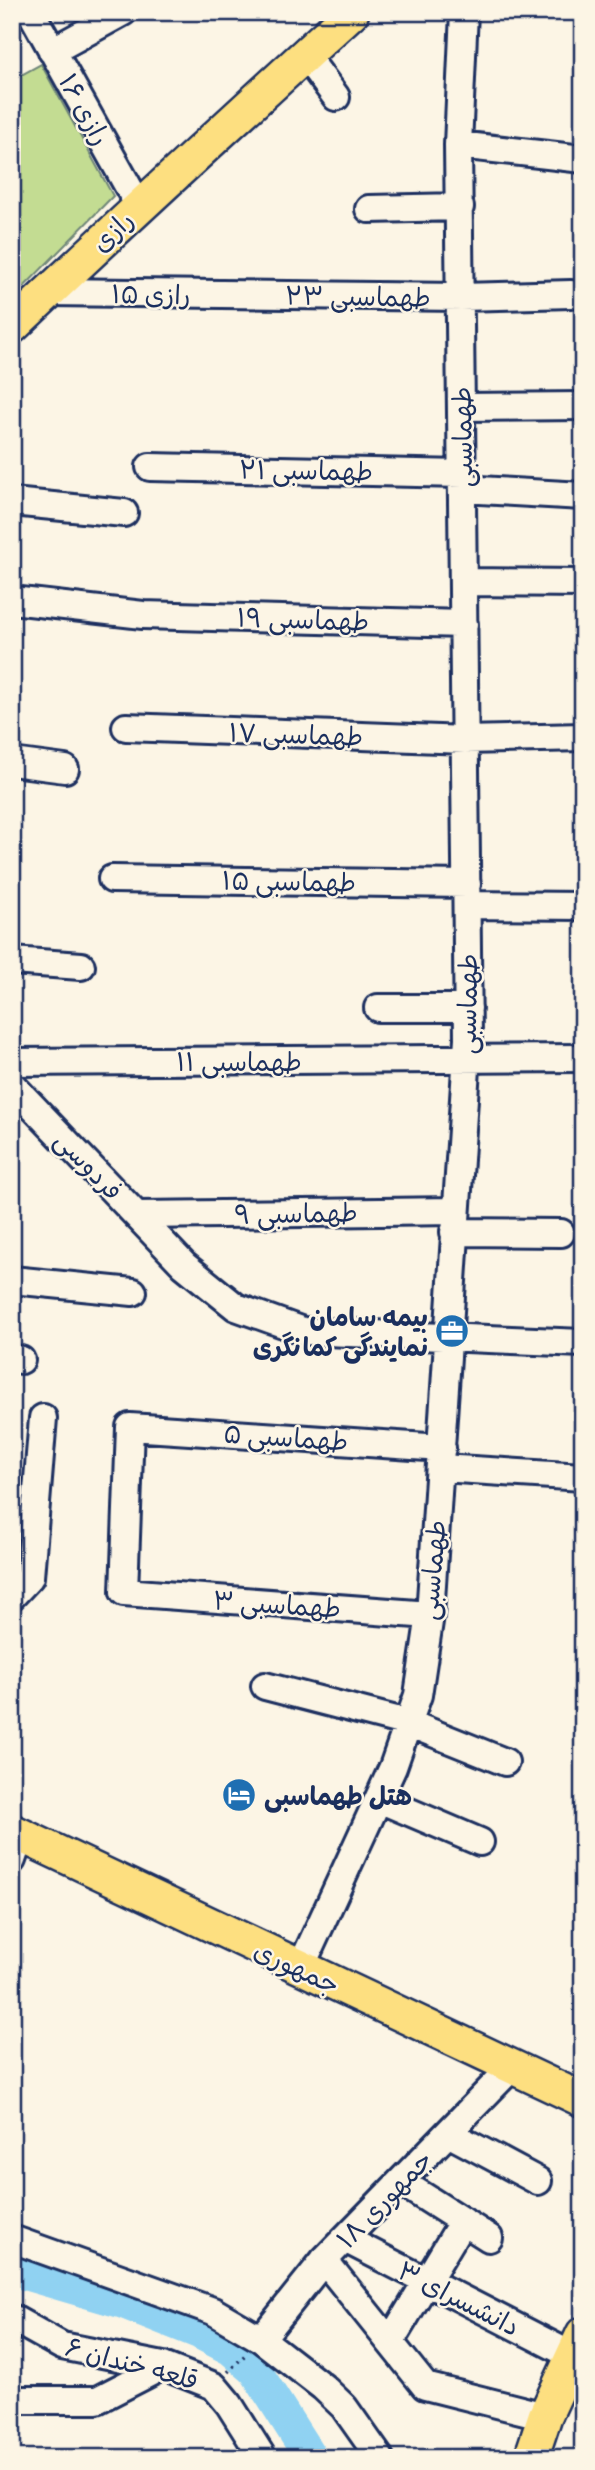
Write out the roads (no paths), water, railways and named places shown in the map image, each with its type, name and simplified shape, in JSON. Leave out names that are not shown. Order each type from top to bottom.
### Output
[{"type":"main road","name":"رازی","points":[[216,139],[288,56],[334,12]]},
{"type":"main road","name":"رازی","points":[[12,327],[139,206],[216,139],[352,12]]},
{"type":"main road","name":"جمهوری","points":[[15,1842],[300,1969],[583,2100]]},
{"type":"main road","points":[[531,2458],[545,2416],[578,2345]]},
{"type":"street","name":"رازی ۱۶","points":[[31,12],[139,206]]},
{"type":"street","points":[[52,51],[122,12]]},
{"type":"street","name":"طهماسبی","points":[[300,1969],[379,1799],[408,1723],[418,1695],[430,1615],[467,1060],[458,145],[464,13]]},
{"type":"street","points":[[305,55],[336,97]]},
{"type":"street","points":[[458,145],[583,159]]},
{"type":"street","points":[[369,209],[460,207]]},
{"type":"street","name":"۱۵ رازی","points":[[48,292],[254,295]]},
{"type":"street","name":"۲۳ طهماسبی","points":[[254,295],[461,297],[571,294]]},
{"type":"street","points":[[462,407],[583,406]]},
{"type":"street","name":"۲۱ طهماسبی","points":[[150,467],[463,481],[583,496]]},
{"type":"street","points":[[12,502],[124,513]]},
{"type":"street","points":[[464,582],[583,583]]},
{"type":"street","name":"۱۹ طهماسبی","points":[[12,600],[143,615],[464,624]]},
{"type":"street","name":"۱۷ طهماسبی","points":[[127,727],[465,740],[583,737]]},
{"type":"street","points":[[12,762],[65,769]]},
{"type":"street","name":"۱۵ طهماسبی","points":[[112,879],[467,895],[583,906]]},
{"type":"street","points":[[12,961],[81,966]]},
{"type":"street","points":[[378,1008],[468,1008]]},
{"type":"street","name":"۱۱ طهماسبی","points":[[12,1062],[583,1058]]},
{"type":"street","name":"فردوسی","points":[[12,1085],[184,1265],[236,1307],[303,1332],[583,1343]]},
{"type":"street","name":"۹ طهماسبی","points":[[136,1215],[455,1221],[561,1233]]},
{"type":"street","points":[[12,1280],[133,1292]]},
{"type":"street","points":[[12,1596],[30,1577],[43,1418]]},
{"type":"street","name":"۵ طهماسبی","points":[[124,1592],[131,1427],[441,1458],[583,1477]]},
{"type":"street","name":"۳ طهماسبی","points":[[124,1592],[430,1615]]},
{"type":"street","points":[[265,1686],[408,1723],[505,1762]]},
{"type":"street","points":[[379,1799],[480,1842]]},
{"type":"street","name":"جمهوری ۱۸","points":[[261,2339],[324,2260],[513,2066]]},
{"type":"street","points":[[448,2133],[538,2181]]},
{"type":"street","points":[[401,2182],[489,2238]]},
{"type":"street","points":[[390,2342],[463,2221]]},
{"type":"street","points":[[12,2239],[213,2311],[261,2339],[323,2387],[344,2407],[380,2458]]},
{"type":"street","name":"۳ دانشسرای","points":[[345,2239],[427,2282],[578,2345]]},
{"type":"street","points":[[324,2260],[425,2386],[545,2416]]},
{"type":"street","name":"۶ قلعه خندان","points":[[12,2318],[62,2346],[163,2366],[214,2386],[229,2404],[263,2458]]},
{"type":"street","points":[[12,2400],[97,2400],[163,2366]]},
{"type":"waterway","points":[[12,2270],[122,2302],[200,2333],[231,2349],[255,2370],[311,2458]]},
{"type":"place","name":"بیمه سامان نمایندگی کمانگری","points":[[452,1331]]},
{"type":"place","name":"هتل طهماسبی","points":[[239,1795]]}]
